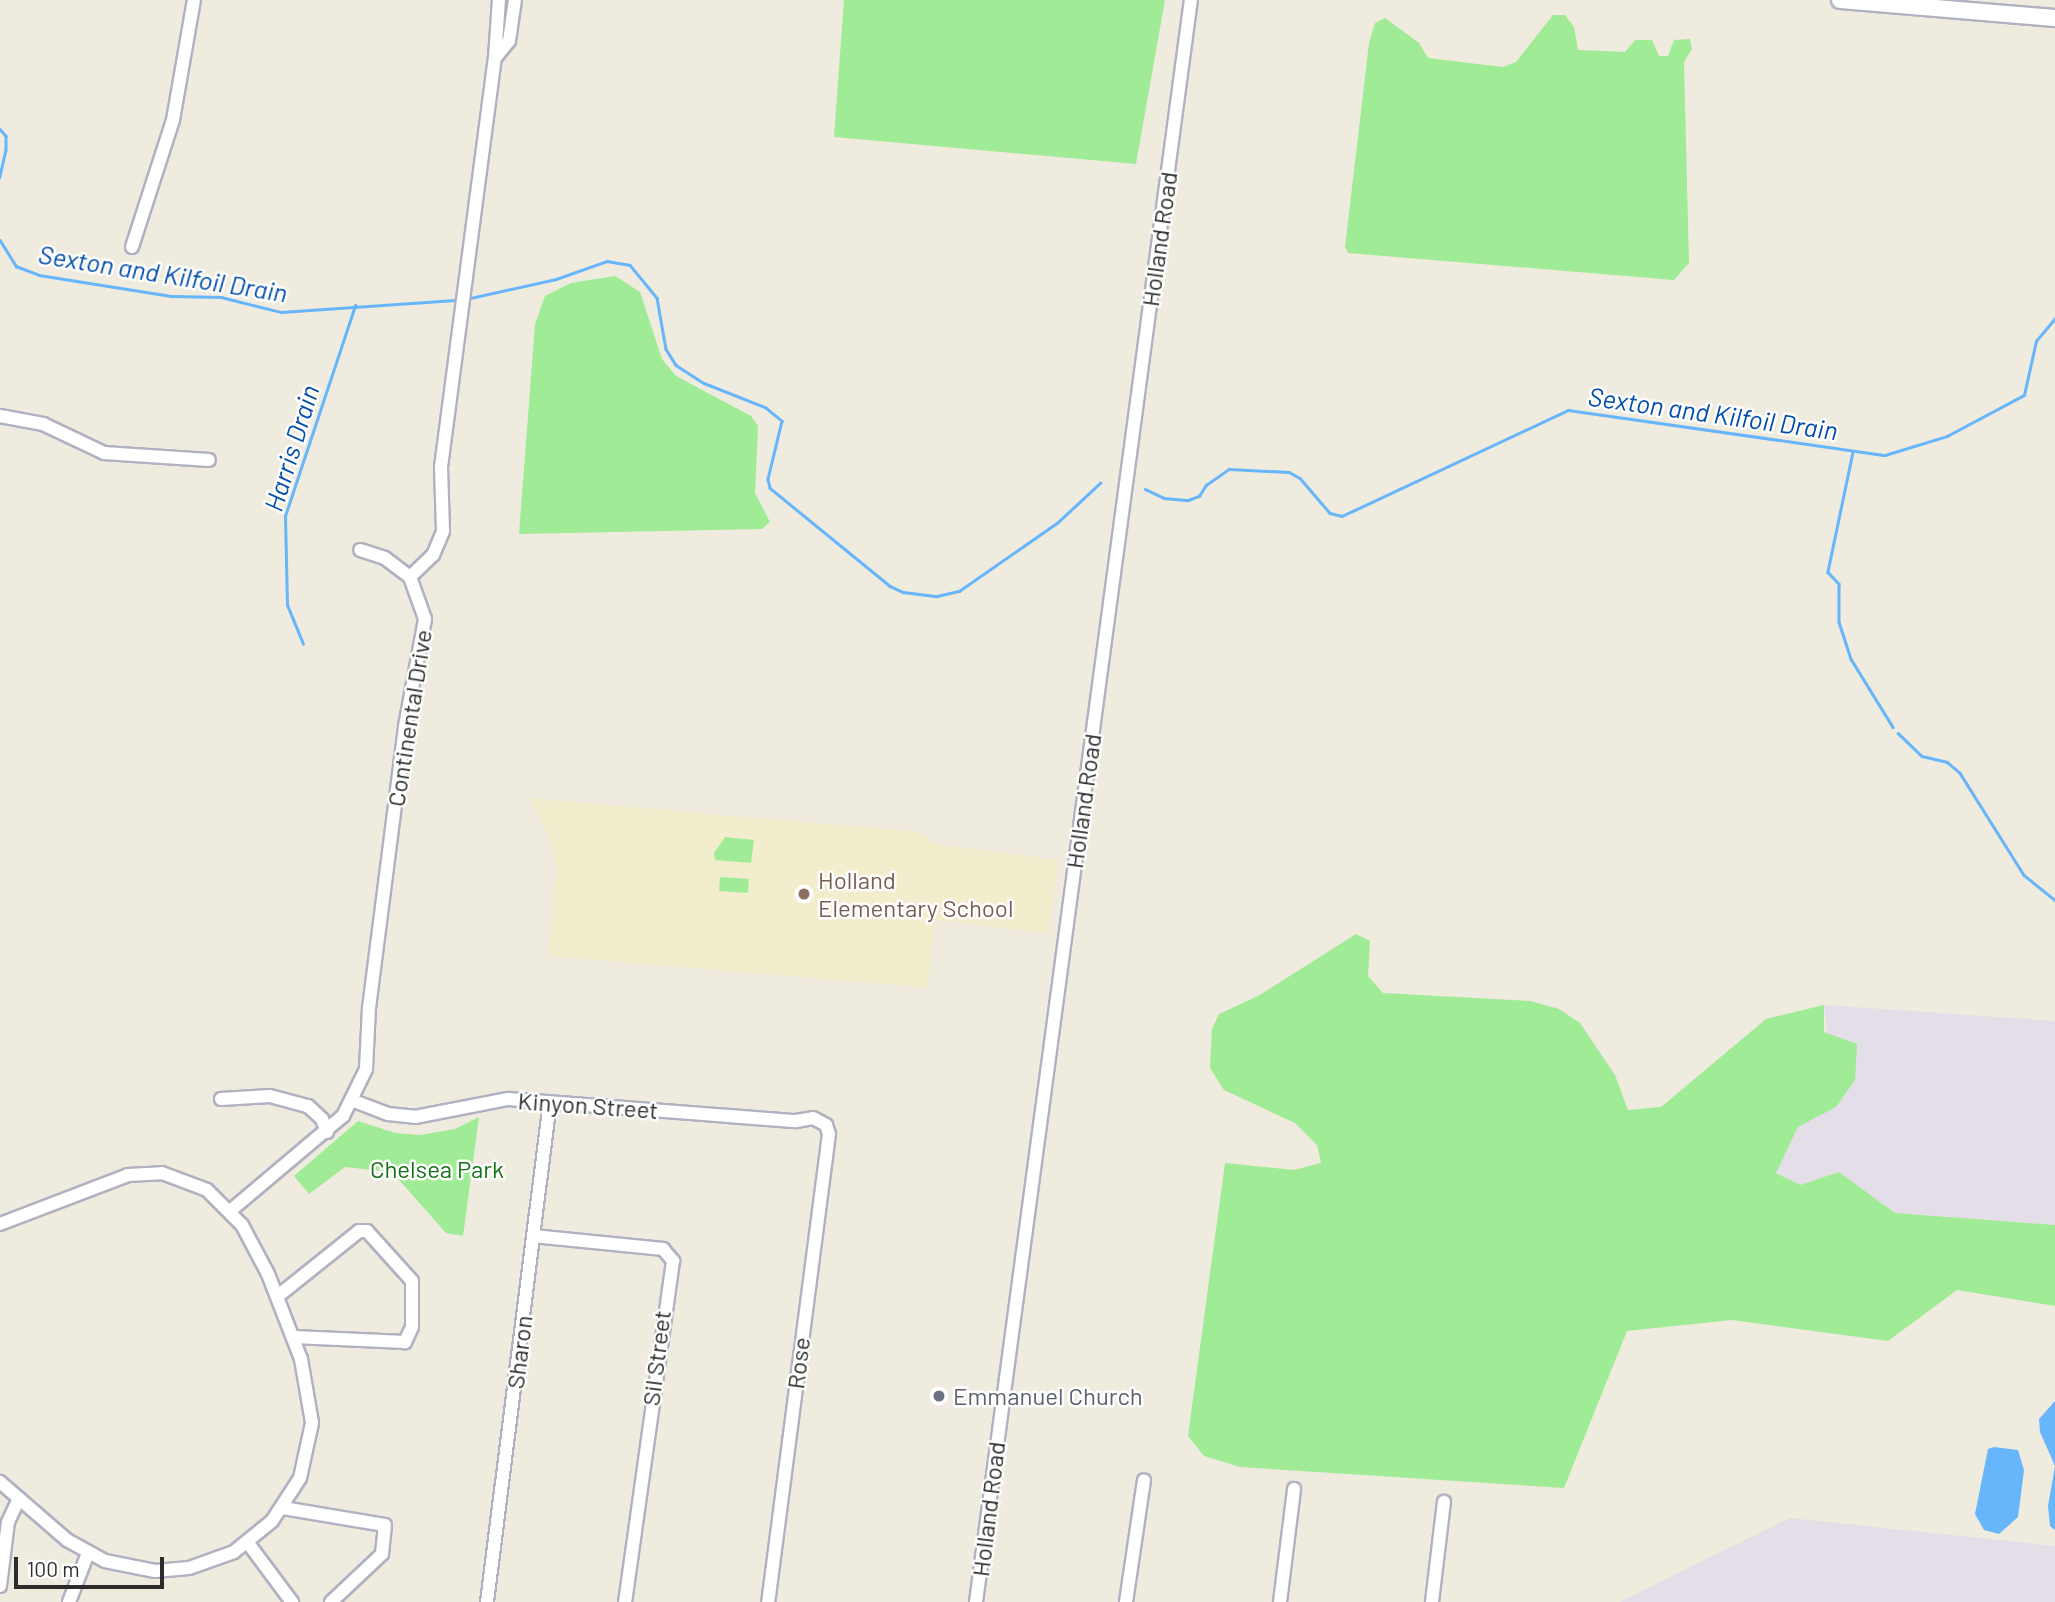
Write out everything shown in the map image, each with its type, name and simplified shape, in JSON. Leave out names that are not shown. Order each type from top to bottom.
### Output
[{"type":"main road","points":[[1840,0],[2055,18]]},
{"type":"street","points":[[132,247],[173,120],[194,0]]},
{"type":"street","points":[[360,550],[385,558],[410,577],[433,555],[443,531],[441,467],[495,58],[499,0]]},
{"type":"street","points":[[495,58],[509,41],[515,0]]},
{"type":"street","name":"Holland Road","points":[[976,1602],[1191,0]]},
{"type":"street","points":[[0,416],[43,424],[104,453],[209,460]]},
{"type":"street","name":"Continental Drive","points":[[230,1211],[327,1132],[354,1101],[366,1069],[369,1008],[405,726],[424,631],[422,606],[410,577]]},
{"type":"street","points":[[221,1099],[270,1096],[308,1106],[322,1119],[327,1132]]},
{"type":"street","name":"Kinyon Street","points":[[354,1101],[388,1114],[415,1117],[496,1098],[796,1121],[813,1118],[826,1125]]},
{"type":"street","name":"Sharon","points":[[487,1602],[550,1102]]},
{"type":"street","name":"Rose","points":[[768,1602],[829,1134],[826,1125]]},
{"type":"street","points":[[0,1224],[113,1179],[147,1172],[194,1182],[230,1211],[278,1296],[294,1337],[312,1423],[307,1457],[283,1508],[248,1543],[219,1559],[172,1571],[130,1568],[88,1553],[0,1482]]},
{"type":"street","points":[[278,1296],[359,1231],[367,1231],[412,1281],[412,1327],[405,1342],[294,1337]]},
{"type":"street","name":"Sil Street","points":[[533,1236],[663,1249],[673,1261],[625,1602]]},
{"type":"street","points":[[1126,1602],[1144,1480]]},
{"type":"street","points":[[1280,1602],[1294,1489]]},
{"type":"street","points":[[0,1586],[8,1522],[19,1498]]},
{"type":"street","points":[[1432,1602],[1444,1502]]},
{"type":"street","points":[[283,1508],[384,1525],[382,1554],[331,1602]]},
{"type":"street","points":[[248,1543],[292,1602]]},
{"type":"street","points":[[69,1602],[88,1553]]},
{"type":"shaded area","name":"Holland Elementary School","points":[[529,798],[921,832],[931,843],[1059,860],[1048,934],[935,920],[928,988],[548,956],[556,869],[551,842]]},
{"type":"shaded area","points":[[1824,1005],[2055,1021],[2055,1225],[1895,1213],[1839,1172],[1799,1185],[1776,1172],[1798,1127],[1836,1107]]},
{"type":"shaded area","points":[[1790,1518],[2055,1546],[2055,1602],[1620,1602]]},
{"type":"green space","points":[[844,0],[1165,0],[1136,164],[834,137]]},
{"type":"green space","points":[[1553,15],[1565,15],[1574,27],[1578,50],[1625,52],[1635,40],[1652,40],[1659,56],[1668,56],[1674,40],[1690,39],[1692,49],[1684,62],[1689,263],[1674,280],[1348,253],[1345,247],[1369,43],[1375,23],[1385,18],[1419,43],[1428,58],[1503,67],[1516,62]]},
{"type":"green space","points":[[615,276],[640,292],[662,359],[676,376],[751,416],[758,426],[755,493],[770,522],[762,529],[519,534],[535,324],[545,296],[571,283]]},
{"type":"green space","points":[[725,837],[754,840],[751,863],[715,860],[714,853]]},
{"type":"green space","points":[[720,877],[749,879],[748,893],[719,891]]},
{"type":"green space","points":[[1356,934],[1370,941],[1368,976],[1383,993],[1530,1001],[1559,1009],[1580,1023],[1615,1075],[1628,1110],[1661,1107],[1766,1019],[1824,1005],[1824,1032],[1857,1044],[1855,1080],[1836,1107],[1798,1127],[1776,1173],[1800,1185],[1839,1172],[1895,1213],[2055,1225],[2055,1306],[1957,1290],[1888,1341],[1732,1320],[1627,1331],[1564,1488],[1240,1467],[1204,1456],[1188,1436],[1225,1163],[1294,1170],[1321,1163],[1317,1145],[1295,1123],[1224,1090],[1210,1068],[1212,1029],[1219,1014],[1258,996]]},
{"type":"green space","name":"Chelsea Park","points":[[479,1117],[463,1236],[446,1233],[392,1172],[345,1167],[309,1194],[294,1176],[358,1121],[395,1133],[420,1135],[455,1129]]},
{"type":"water","points":[[2055,1401],[2055,1466],[2040,1432],[2039,1419]]},
{"type":"water","points":[[1994,1447],[2018,1450],[2024,1470],[2018,1517],[1999,1534],[1984,1530],[1975,1514],[1988,1449]]},
{"type":"water","points":[[2055,1466],[2055,1530],[2050,1526],[2048,1506]]},
{"type":"waterway","name":"Sexton and Kilfoil Drain","points":[[0,129],[6,136],[0,177]]},
{"type":"waterway","name":"Sexton and Kilfoil Drain","points":[[0,240],[16,266],[39,275],[172,296],[221,297],[281,312],[459,300]]},
{"type":"waterway","name":"Sexton and Kilfoil Drain","points":[[466,299],[556,279],[607,261],[630,265],[657,298],[666,349],[676,365],[704,383],[765,407],[782,421],[768,479],[770,488],[890,586],[903,592],[937,596],[959,591],[1057,523],[1100,483]]},
{"type":"waterway","name":"Harris Drain","points":[[303,644],[287,605],[285,516],[355,305]]},
{"type":"waterway","name":"Sexton and Kilfoil Drain","points":[[1145,489],[1164,498],[1188,500],[1199,496],[1206,485],[1229,469],[1289,472],[1300,478],[1330,513],[1342,516],[1568,410],[1885,455],[1947,436],[2024,395],[2036,341],[2055,318]]},
{"type":"waterway","points":[[1853,452],[1828,572],[1839,584],[1839,622],[1851,659],[1893,727]]},
{"type":"waterway","points":[[1898,733],[1922,756],[1947,762],[1960,773],[2024,875],[2055,900]]},
{"type":"place","name":"Holland Elementary School","points":[[804,894]]},
{"type":"place","name":"Emmanuel Church","points":[[939,1396]]}]
